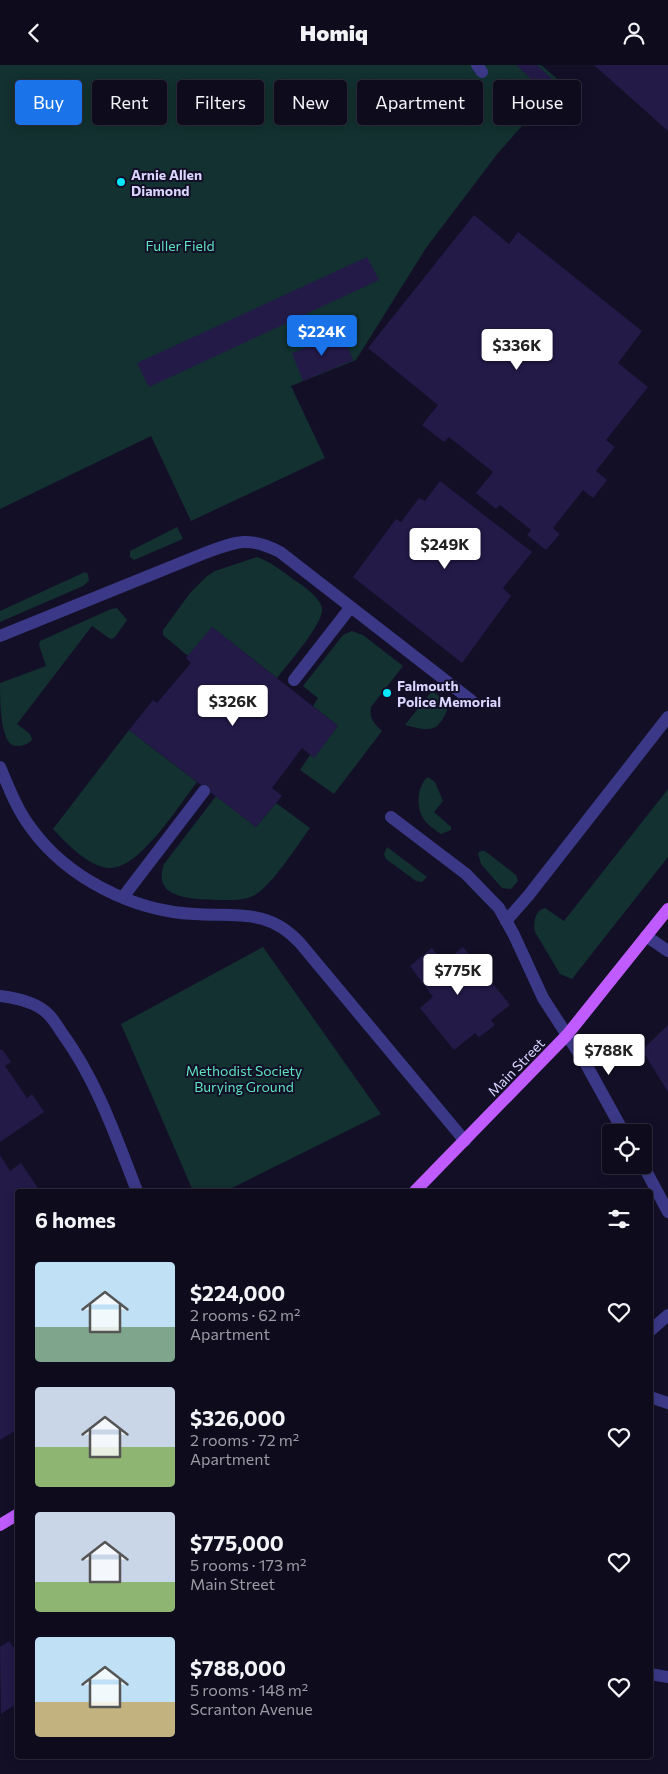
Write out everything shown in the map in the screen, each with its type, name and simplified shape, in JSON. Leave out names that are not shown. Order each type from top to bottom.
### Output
[{"type":"main road","name":"Main Street","points":[[418,1189],[567,1035],[668,909]]},
{"type":"main road","points":[[0,1525],[15,1516]]},
{"type":"street","points":[[0,636],[120,586],[206,553],[238,542],[251,541],[264,544],[280,553],[472,701]]},
{"type":"street","points":[[294,680],[350,608]]},
{"type":"street","points":[[506,921],[528,896],[668,717]]},
{"type":"street","points":[[0,767],[21,813],[30,827],[60,861],[80,876],[142,904],[194,914],[254,917],[268,920],[285,928],[300,943],[465,1141]]},
{"type":"street","points":[[123,897],[204,791]]},
{"type":"street","points":[[391,817],[466,874],[499,908],[543,997],[587,1066],[619,1124]]},
{"type":"street","points":[[646,936],[668,951]]},
{"type":"street","points":[[0,996],[14,997],[32,1003],[48,1014],[78,1054],[115,1131],[137,1189]]},
{"type":"street","points":[[648,1174],[668,1212]]},
{"type":"street","points":[[653,1328],[668,1315]]},
{"type":"street","points":[[653,1398],[668,1403]]},
{"type":"street","points":[[653,1674],[668,1677]]},
{"type":"green space","name":"Fuller Field","points":[[0,65],[541,65],[559,80],[493,80],[493,125],[523,125],[498,153],[426,248],[356,360],[291,386],[325,458],[191,521],[151,436],[0,509]]},
{"type":"green space","points":[[177,527],[183,539],[134,560],[130,557],[130,551]]},
{"type":"green space","points":[[257,557],[273,565],[304,586],[321,604],[322,608],[318,623],[312,633],[277,678],[213,628],[188,656],[163,635],[163,630],[190,593],[207,576],[215,571]]},
{"type":"green space","points":[[85,572],[88,574],[89,581],[83,586],[0,622],[0,611]]},
{"type":"green space","points":[[117,608],[127,620],[115,637],[109,638],[92,626],[17,724],[30,734],[31,741],[22,746],[12,745],[8,741],[3,726],[0,683],[46,666],[39,645],[40,641]]},
{"type":"green space","points":[[352,631],[363,635],[403,666],[371,707],[373,721],[382,731],[334,794],[300,770],[310,755],[314,757],[338,726],[313,706],[318,698],[303,686],[343,635]]},
{"type":"green space","points":[[432,691],[444,700],[447,707],[445,715],[438,725],[426,729],[405,725]]},
{"type":"green space","points":[[129,730],[197,782],[158,834],[133,859],[121,866],[101,867],[86,859],[53,829]]},
{"type":"green space","points":[[428,777],[435,782],[443,801],[434,812],[451,827],[451,830],[441,834],[425,820],[419,808],[420,791]]},
{"type":"green space","points":[[668,789],[668,857],[572,979],[560,974],[535,932],[534,925],[537,914],[545,908],[564,921]]},
{"type":"green space","points":[[216,796],[256,827],[276,803],[310,828],[276,875],[260,891],[249,898],[227,900],[187,898],[169,891],[164,885],[162,876],[164,864]]},
{"type":"green space","points":[[387,847],[427,877],[422,882],[416,881],[386,859],[384,854]]},
{"type":"green space","points":[[485,851],[516,875],[518,881],[511,889],[502,888],[481,864],[478,853]]},
{"type":"green space","name":"Methodist Society Burying Ground","points":[[263,947],[381,1114],[230,1189],[192,1189],[121,1024]]},
{"type":"building","points":[[516,65],[537,65],[552,79],[532,80]]},
{"type":"building","points":[[594,65],[668,65],[668,131]]},
{"type":"building","points":[[474,215],[509,244],[518,232],[642,331],[618,363],[648,387],[606,440],[615,447],[596,471],[607,480],[593,498],[583,490],[553,528],[560,534],[546,550],[527,535],[531,530],[500,505],[496,509],[476,493],[493,472],[449,437],[444,442],[422,425],[438,405],[368,348]]},
{"type":"building","points":[[367,257],[379,280],[149,387],[137,363]]},
{"type":"building","points":[[342,333],[353,360],[303,381],[292,353]]},
{"type":"building","points":[[440,481],[532,552],[503,588],[511,596],[462,663],[353,577],[396,519],[401,522],[419,498],[425,501]]},
{"type":"building","points":[[212,627],[338,726],[314,758],[302,748],[272,788],[282,796],[256,827],[129,730],[153,700],[157,703],[191,663],[186,658]]},
{"type":"building","points":[[463,947],[510,1005],[491,1020],[495,1025],[479,1037],[475,1033],[454,1050],[420,1008],[433,997],[410,966],[432,948],[443,963]]},
{"type":"building","points":[[668,1025],[668,1092],[642,1050]]},
{"type":"building","points":[[2,1049],[11,1062],[5,1066],[27,1098],[32,1094],[44,1112],[0,1142],[0,1050]]},
{"type":"building","points":[[0,1155],[10,1171],[21,1163],[39,1189],[15,1189],[15,1431],[0,1440]]},
{"type":"building","points":[[9,1641],[15,1649],[15,1705],[1,1714],[0,1647]]},
{"type":"place","name":"Arnie Allen Diamond","points":[[121,182]]},
{"type":"place","name":"Falmouth Police Memorial","points":[[387,693]]}]
